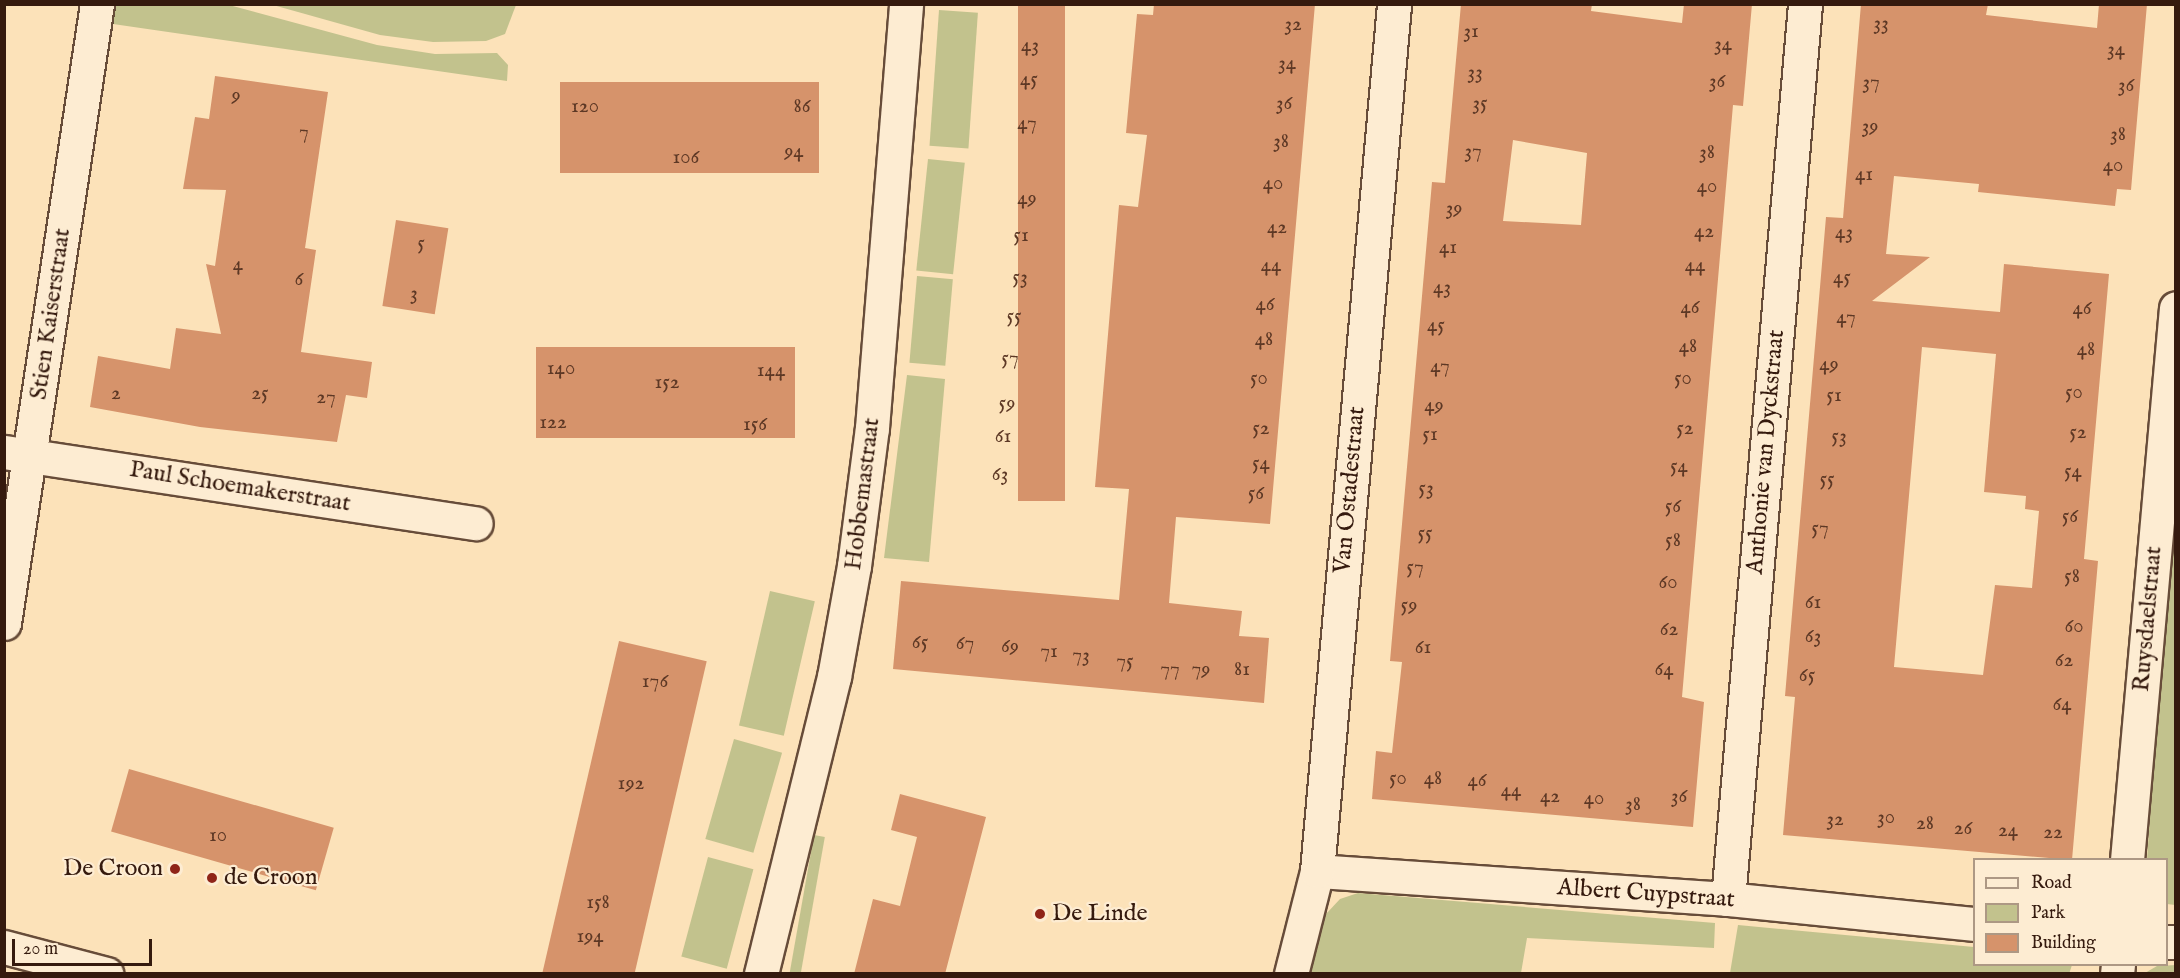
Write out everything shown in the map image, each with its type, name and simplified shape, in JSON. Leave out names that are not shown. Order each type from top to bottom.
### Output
[{"type":"street","name":"Stien Kaiserstraat","points":[[4,623],[17,454],[97,4]]},
{"type":"street","name":"Hobbemastraat","points":[[761,974],[826,711],[854,566],[872,428],[906,4]]},
{"type":"street","name":"Van Ostadestraat","points":[[1291,974],[1317,871],[1394,4]]},
{"type":"street","name":"Anthonie van Dyckstraat","points":[[1728,899],[1805,4]]},
{"type":"street","name":"Ruysdaelstraat","points":[[2127,858],[2175,308]]},
{"type":"street","name":"Paul Schoemakerstraat","points":[[17,454],[476,522]]},
{"type":"street","name":"Albert Cuypstraat","points":[[1317,871],[1728,899],[1973,924]]},
{"type":"street","points":[[4,947],[106,974]]},
{"type":"green space","points":[[116,5],[229,5],[377,45],[435,54],[497,53],[508,65],[507,81],[113,24]]},
{"type":"green space","points":[[273,5],[516,5],[505,34],[486,41],[433,42],[380,35]]},
{"type":"green space","points":[[939,10],[978,13],[968,148],[930,146]]},
{"type":"green space","points":[[928,159],[965,163],[953,274],[916,270]]},
{"type":"green space","points":[[917,276],[953,279],[945,366],[909,363]]},
{"type":"green space","points":[[907,375],[945,379],[929,562],[884,558]]},
{"type":"green space","points":[[2175,454],[2175,905],[2168,904],[2168,858],[2147,858]]},
{"type":"green space","points":[[770,591],[815,601],[784,736],[739,725]]},
{"type":"green space","points":[[734,739],[782,753],[753,853],[705,839]]},
{"type":"green space","points":[[814,835],[825,837],[801,974],[789,974]]},
{"type":"green space","points":[[708,857],[753,869],[727,969],[681,956]]},
{"type":"green space","points":[[1358,893],[1715,923],[1714,948],[1527,938],[1521,973],[1311,973],[1326,914],[1340,899]]},
{"type":"green space","points":[[1738,925],[1973,947],[1973,966],[2072,966],[2069,974],[1730,973]]},
{"type":"green space","points":[[2176,965],[2175,973],[2145,973],[2157,966]]},
{"type":"building","points":[[1018,4],[1065,4],[1065,501],[1018,501]]},
{"type":"building","points":[[1154,4],[1315,4],[1270,524],[1176,517],[1169,603],[1242,611],[1239,636],[1269,638],[1264,703],[893,669],[901,581],[1119,600],[1129,489],[1095,487],[1119,205],[1138,207],[1147,135],[1126,133],[1137,14],[1153,15]]},
{"type":"building","points":[[1461,4],[1592,4],[1591,11],[1682,23],[1684,4],[1752,4],[1743,106],[1733,105],[1682,697],[1704,702],[1693,827],[1372,799],[1376,751],[1392,753],[1402,662],[1390,661],[1432,182],[1445,183]],"holes":[[[1513,140],[1587,153],[1581,225],[1503,221]]]},
{"type":"building","points":[[1861,4],[1988,4],[1986,15],[2097,28],[2099,4],[2147,4],[2131,190],[2117,189],[2115,206],[1978,192],[1979,184],[1894,176],[1886,254],[1930,257],[1872,301],[2000,312],[2004,264],[2109,274],[2084,559],[2098,561],[2072,858],[2049,858],[1783,835],[1795,697],[1785,696],[1826,217],[1843,218]],"holes":[[[1922,347],[1996,354],[1984,492],[2026,496],[2025,509],[2039,511],[2032,588],[1995,585],[1983,675],[1894,667]]]},
{"type":"building","points":[[215,76],[328,92],[305,248],[316,250],[301,352],[372,362],[367,398],[346,395],[337,442],[200,427],[90,407],[98,356],[170,369],[176,328],[221,334],[206,264],[215,266],[226,190],[183,189],[195,117],[209,119]]},
{"type":"building","points":[[560,82],[819,82],[819,173],[560,173]]},
{"type":"building","points":[[396,220],[448,228],[435,314],[382,306]]},
{"type":"building","points":[[536,347],[795,347],[795,438],[536,438]]},
{"type":"building","points":[[619,641],[707,661],[634,974],[542,974]]},
{"type":"building","points":[[129,769],[334,828],[316,890],[111,831]]},
{"type":"building","points":[[900,794],[986,817],[945,974],[854,974],[873,899],[900,906],[917,837],[891,830]]},
{"type":"place","name":"De Croon","points":[[175,869]]},
{"type":"place","name":"de Croon","points":[[212,878]]},
{"type":"place","name":"De Linde","points":[[1040,914]]}]
